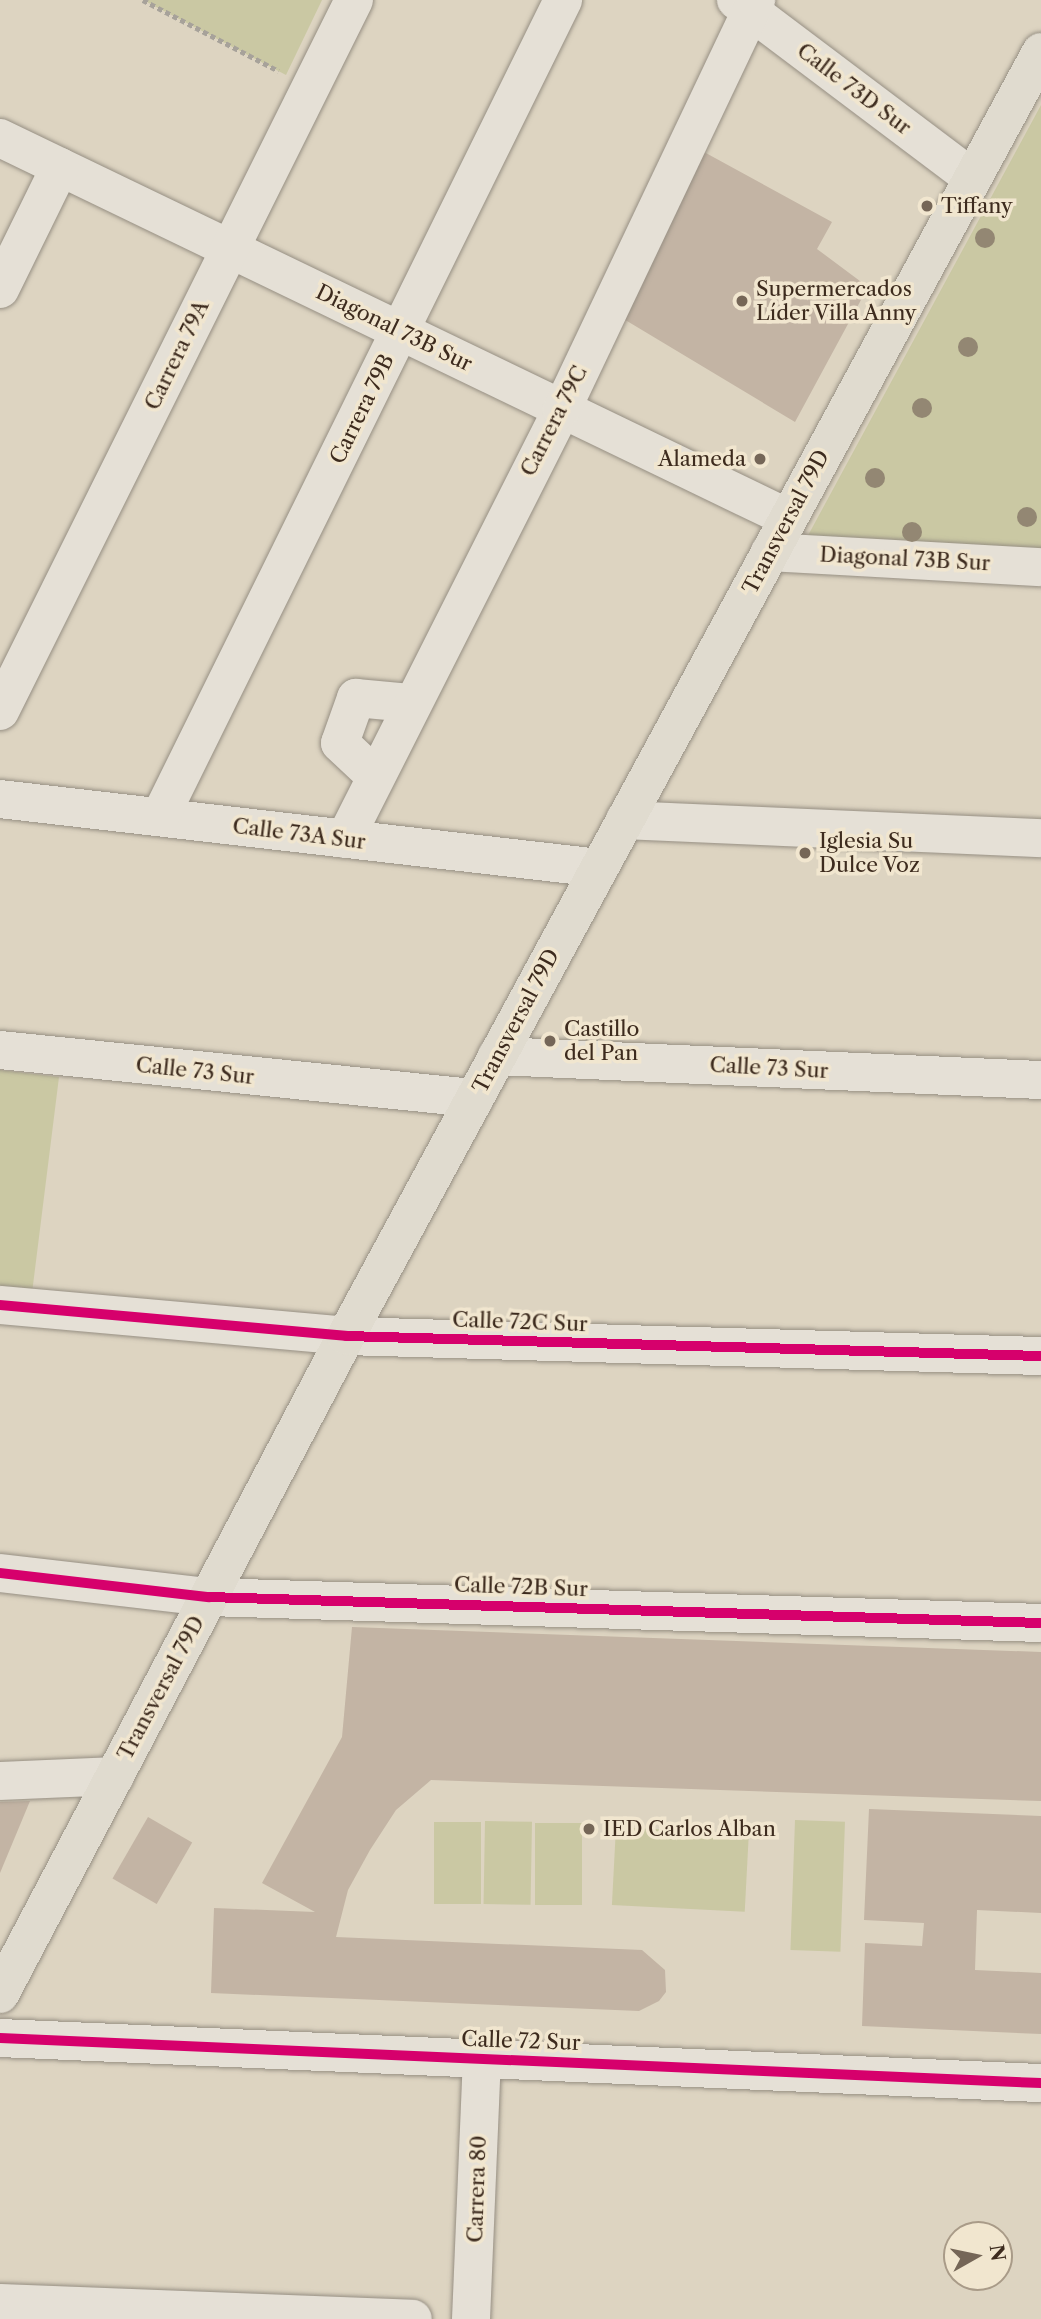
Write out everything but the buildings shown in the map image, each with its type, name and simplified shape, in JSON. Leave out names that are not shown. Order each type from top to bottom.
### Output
[{"type":"main road","name":"Transversal 79D","points":[[0,1994],[346,1336],[1041,52]]},
{"type":"street","name":"Carrera 79A","points":[[0,711],[354,0]]},
{"type":"street","name":"Carrera 79B","points":[[160,817],[563,0]]},
{"type":"street","name":"Calle 73D Sur","points":[[748,4],[972,178]]},
{"type":"street","name":"Carrera 79C","points":[[345,839],[410,703],[562,409],[748,4]]},
{"type":"street","name":"Diagonal 73B Sur","points":[[0,138],[788,518]]},
{"type":"street","points":[[0,289],[60,167]]},
{"type":"street","name":"Diagonal 73B Sur","points":[[769,552],[1041,567]]},
{"type":"street","points":[[376,776],[340,743],[356,698],[410,703]]},
{"type":"street","name":"Calle 73A Sur","points":[[0,799],[599,868]]},
{"type":"street","points":[[625,820],[1041,838]]},
{"type":"street","name":"Calle 73 Sur","points":[[0,1050],[475,1098]]},
{"type":"street","name":"Calle 73 Sur","points":[[497,1056],[1041,1080]]},
{"type":"street","name":"Calle 72C Sur","points":[[0,1306],[346,1336],[1041,1356]]},
{"type":"street","name":"Calle 72B Sur","points":[[0,1573],[209,1597],[1041,1623]]},
{"type":"street","points":[[0,1781],[115,1776]]},
{"type":"street","name":"Calle 72 Sur","points":[[0,2038],[1041,2083]]},
{"type":"street","name":"Carrera 80","points":[[471,2319],[482,2059]]},
{"type":"street","points":[[0,2303],[413,2319]]},
{"type":"path","points":[[143,0],[311,87]]},
{"type":"shaded area","points":[[143,0],[322,0],[286,75]]},
{"type":"shaded area","points":[[1041,105],[1041,554],[805,541]]},
{"type":"shaded area","points":[[0,1070],[59,1077],[32,1293],[0,1289]]},
{"type":"shaded area","points":[[795,1820],[845,1822],[840,1952],[790,1950]]},
{"type":"shaded area","points":[[485,1821],[532,1822],[531,1905],[484,1904]]},
{"type":"shaded area","points":[[434,1822],[481,1822],[481,1904],[434,1904]]},
{"type":"shaded area","points":[[535,1823],[582,1823],[582,1905],[535,1905]]},
{"type":"shaded area","points":[[616,1827],[749,1834],[745,1912],[612,1905]]},
{"type":"cycle path","points":[[0,1305],[346,1336],[1041,1356]]},
{"type":"cycle path","points":[[0,1573],[209,1597],[1041,1623]]},
{"type":"cycle path","points":[[0,2038],[1041,2083]]},
{"type":"place","name":"Tiffany","points":[[927,206]]},
{"type":"place","name":"Supermercados Líder Villa Anny","points":[[742,301]]},
{"type":"place","name":"Alameda","points":[[760,459]]},
{"type":"place","name":"Iglesia Su Dulce Voz","points":[[805,853]]},
{"type":"place","name":"Castillo del Pan","points":[[550,1041]]},
{"type":"place","name":"IED Carlos Alban","points":[[589,1829]]}]
